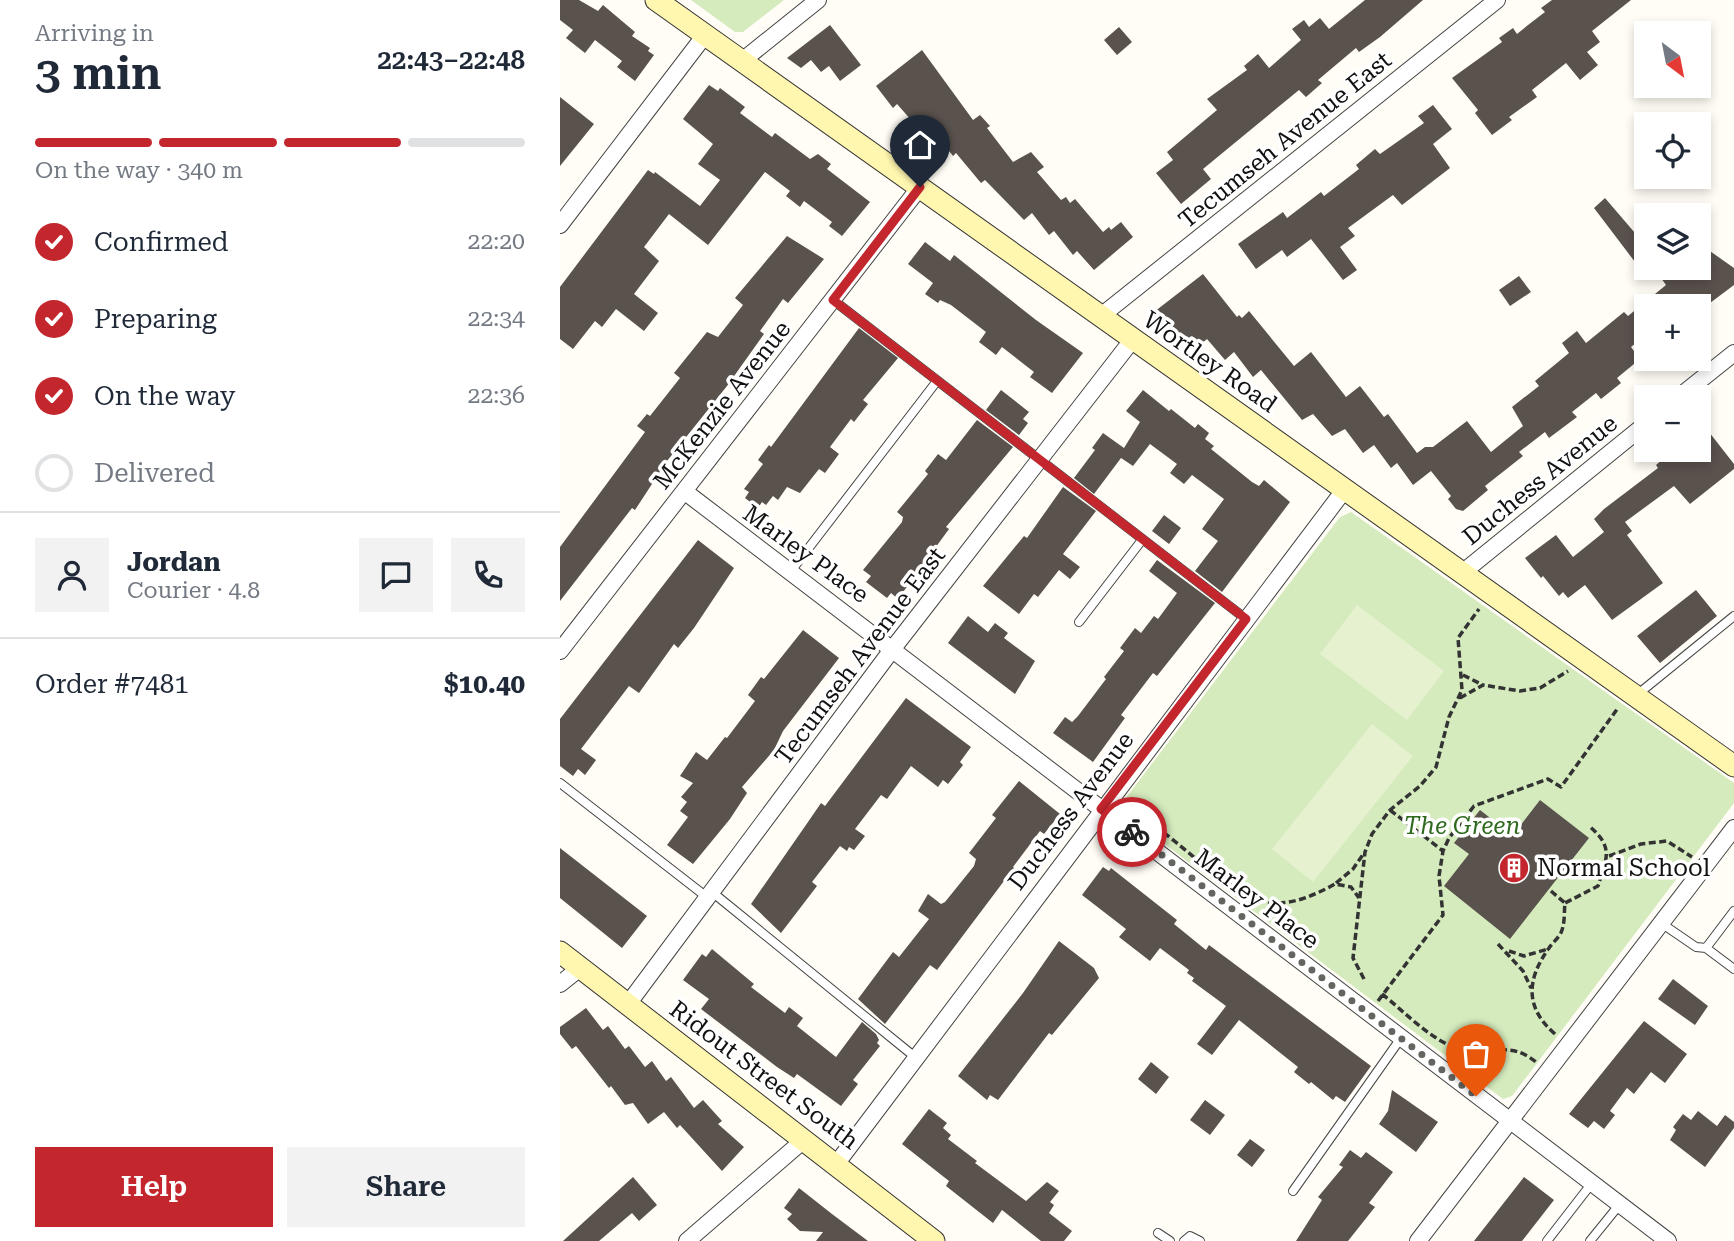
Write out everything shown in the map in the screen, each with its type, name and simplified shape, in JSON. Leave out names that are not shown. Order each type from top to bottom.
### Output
[{"type":"street","name":"Wortley Road","points":[[656,0],[1734,766]]},
{"type":"street","points":[[742,61],[818,0]]},
{"type":"street","name":"Tecumseh Avenue East","points":[[1101,316],[1497,0]]},
{"type":"street","points":[[560,225],[705,35]]},
{"type":"street","name":"McKenzie Avenue","points":[[560,651],[920,187]]},
{"type":"street","name":"Tecumseh Avenue East","points":[[628,1004],[891,651],[1133,339]]},
{"type":"street","points":[[1694,385],[1734,353]]},
{"type":"street","name":"Duchess Avenue","points":[[1462,573],[1634,434]]},
{"type":"street","name":"Duchess Avenue","points":[[837,1163],[1101,809],[1345,489]]},
{"type":"street","name":"Marley Place","points":[[684,491],[881,638],[891,651],[1668,1241]]},
{"type":"street","points":[[1418,1241],[1734,828]]},
{"type":"street","name":"Ridout Street South","points":[[560,953],[837,1163],[934,1241]]},
{"type":"street","points":[[560,984],[580,968]]},
{"type":"street","points":[[687,1241],[805,1139]]},
{"type":"lane","points":[[833,300],[1246,619]]},
{"type":"lane","points":[[791,571],[936,381]]},
{"type":"lane","points":[[1079,622],[1142,540]]},
{"type":"lane","points":[[1633,694],[1734,616]]},
{"type":"lane","points":[[560,783],[710,895],[915,1058]]},
{"type":"lane","points":[[1706,948],[1734,911]]},
{"type":"lane","points":[[1661,923],[1696,947],[1706,948],[1734,969]]},
{"type":"lane","points":[[1293,1191],[1401,1038]]},
{"type":"lane","points":[[1547,1241],[1592,1183]]},
{"type":"lane","points":[[1590,1241],[1619,1204]]},
{"type":"lane","points":[[1158,1233],[1170,1241]]},
{"type":"lane","points":[[1184,1241],[1189,1236],[1200,1241]]},
{"type":"path","points":[[1364,979],[1353,958],[1365,852],[1372,834],[1390,810],[1420,786],[1436,767],[1449,717],[1460,698],[1462,675],[1458,659],[1458,638],[1491,593]]},
{"type":"path","points":[[1462,675],[1483,685],[1520,691],[1540,688],[1585,660]]},
{"type":"path","points":[[1460,698],[1483,685]]},
{"type":"path","points":[[1370,1015],[1382,994],[1443,915],[1439,876],[1443,851],[1449,838],[1474,807],[1548,779],[1561,787],[1633,694]]},
{"type":"path","points":[[1114,792],[1142,816]]},
{"type":"path","points":[[1390,810],[1443,851]]},
{"type":"path","points":[[1565,903],[1598,886],[1608,856],[1603,838],[1589,826]]},
{"type":"path","points":[[1163,832],[1247,896],[1272,904],[1314,896],[1353,869],[1365,852]]},
{"type":"path","points":[[1608,856],[1641,844],[1667,841],[1705,866]]},
{"type":"path","points":[[1335,884],[1352,887],[1359,898]]},
{"type":"path","points":[[1551,891],[1565,903]]},
{"type":"path","points":[[1531,988],[1548,949],[1562,932],[1565,903]]},
{"type":"path","points":[[1498,944],[1524,956],[1548,949]]},
{"type":"path","points":[[1507,950],[1524,971],[1531,988],[1533,1007],[1541,1022],[1568,1045]]},
{"type":"path","points":[[1382,994],[1444,1042],[1464,1051],[1522,1051],[1548,1071]]},
{"type":"green space","points":[[691,0],[784,0],[743,32],[735,32]]},
{"type":"green space","name":"The Green","points":[[1351,512],[1734,783],[1734,803],[1512,1096],[1503,1099],[1122,812],[1122,803],[1340,517]]},
{"type":"green space","points":[[1357,605],[1444,671],[1407,720],[1320,654]]},
{"type":"green space","points":[[1372,724],[1413,756],[1313,882],[1272,849]]},
{"type":"building","points":[[560,0],[579,0],[598,11],[603,5],[635,32],[632,36],[650,48],[648,51],[654,55],[635,81],[617,67],[622,61],[595,40],[585,53],[566,38],[573,30],[560,20]]},
{"type":"building","points":[[1365,0],[1423,0],[1380,37],[1359,52],[1356,48],[1318,80],[1322,83],[1306,97],[1299,90],[1203,169],[1211,179],[1181,204],[1156,173],[1173,160],[1167,152],[1217,110],[1207,99],[1247,70],[1244,66],[1258,54],[1269,68],[1301,40],[1292,29],[1304,20],[1309,27],[1320,18],[1329,29]]},
{"type":"building","points":[[1552,0],[1631,0],[1592,31],[1600,42],[1587,52],[1598,65],[1580,80],[1566,63],[1532,90],[1537,97],[1509,117],[1512,120],[1492,135],[1475,113],[1478,110],[1452,78],[1502,42],[1499,38],[1513,28],[1517,34],[1545,12],[1541,8]]},
{"type":"building","points":[[830,25],[861,65],[840,81],[829,66],[821,72],[811,60],[801,68],[787,58]]},
{"type":"building","points":[[1119,27],[1132,42],[1117,55],[1104,40]]},
{"type":"building","points":[[922,50],[973,120],[980,115],[990,126],[987,128],[1013,162],[1031,152],[1044,167],[1037,172],[1061,200],[1066,197],[1070,203],[1075,199],[1103,232],[1109,227],[1111,230],[1121,222],[1133,237],[1094,270],[1077,251],[1073,255],[1054,231],[1049,235],[1032,213],[1024,220],[985,180],[981,183],[956,153],[953,156],[939,138],[933,134],[927,138],[897,104],[893,108],[876,86]]},
{"type":"building","points":[[709,85],[718,91],[720,88],[745,107],[740,113],[772,137],[775,133],[810,159],[818,154],[831,164],[827,169],[870,202],[842,236],[829,226],[832,222],[804,201],[800,207],[786,196],[790,191],[765,172],[708,245],[669,214],[644,247],[659,261],[634,294],[658,313],[644,331],[616,309],[602,327],[595,321],[573,349],[560,339],[560,287],[648,170],[654,174],[655,172],[700,206],[720,180],[698,164],[713,144],[683,119]]},
{"type":"building","points":[[560,97],[594,124],[560,166]]},
{"type":"building","points":[[1433,105],[1452,129],[1433,144],[1450,168],[1402,205],[1393,195],[1348,228],[1355,236],[1340,247],[1357,270],[1343,280],[1311,239],[1287,257],[1282,250],[1256,269],[1238,244],[1283,212],[1287,218],[1321,192],[1324,196],[1359,169],[1356,165],[1375,149],[1380,154],[1424,123],[1418,116]]},
{"type":"building","points":[[1605,198],[1634,232],[1634,261],[1594,208]]},
{"type":"building","points":[[787,236],[824,259],[788,303],[783,299],[760,331],[764,334],[727,386],[667,461],[635,510],[632,508],[560,601],[560,547],[645,432],[637,426],[647,414],[650,416],[680,378],[674,373],[707,332],[718,337],[743,305],[735,298]]},
{"type":"building","points":[[925,242],[950,261],[954,255],[1036,320],[1083,353],[1052,393],[1030,377],[1034,372],[1002,347],[996,355],[979,342],[986,332],[951,305],[940,300],[938,303],[925,294],[933,283],[908,264]]},
{"type":"building","points":[[1711,252],[1734,268],[1734,285],[1711,302],[1711,294],[1655,294],[1666,285],[1662,280],[1711,280]]},
{"type":"building","points":[[1203,274],[1237,317],[1239,315],[1242,318],[1249,311],[1294,366],[1311,352],[1346,397],[1360,386],[1384,417],[1388,414],[1417,453],[1425,447],[1433,447],[1467,421],[1491,452],[1523,426],[1512,407],[1539,386],[1535,381],[1569,353],[1562,343],[1577,331],[1586,343],[1624,312],[1628,316],[1634,311],[1634,345],[1631,347],[1634,351],[1634,364],[1617,378],[1621,383],[1601,399],[1596,393],[1572,412],[1577,417],[1549,438],[1545,432],[1519,452],[1523,456],[1485,486],[1488,490],[1463,511],[1456,509],[1448,499],[1451,496],[1431,471],[1413,485],[1397,463],[1391,468],[1374,445],[1363,453],[1345,429],[1332,436],[1313,414],[1302,420],[1261,370],[1253,377],[1234,352],[1225,360],[1207,339],[1194,350],[1154,320],[1154,312]]},
{"type":"building","points":[[1519,276],[1531,292],[1510,306],[1499,290]]},
{"type":"building","points":[[859,328],[898,358],[863,400],[868,404],[854,422],[851,419],[830,447],[839,454],[825,473],[819,469],[800,493],[787,487],[778,500],[773,496],[766,505],[762,502],[758,508],[745,498],[749,492],[744,489],[763,464],[758,460],[769,445],[771,447]]},
{"type":"building","points":[[1001,390],[1029,412],[1023,419],[1028,423],[1019,435],[986,410]]},
{"type":"building","points":[[1143,390],[1195,428],[1198,424],[1209,433],[1205,439],[1214,446],[1211,449],[1252,482],[1259,486],[1264,480],[1290,502],[1222,592],[1195,571],[1218,541],[1202,529],[1224,499],[1192,475],[1184,484],[1170,473],[1177,464],[1150,444],[1133,466],[1121,458],[1094,494],[1074,478],[1095,450],[1092,448],[1103,433],[1124,448],[1140,422],[1126,411]]},
{"type":"building","points":[[977,420],[1013,447],[946,527],[949,529],[898,599],[891,593],[887,598],[866,582],[871,576],[863,570],[902,522],[903,517],[897,512],[928,474],[925,471],[938,454],[946,460]]},
{"type":"building","points":[[1711,435],[1734,464],[1734,469],[1690,504],[1674,486],[1625,522],[1632,531],[1627,535],[1663,583],[1612,620],[1585,585],[1568,598],[1563,592],[1559,596],[1525,558],[1556,535],[1573,557],[1604,532],[1594,519],[1658,468],[1656,465],[1659,462],[1711,462]]},
{"type":"building","points":[[1063,487],[1096,511],[1063,554],[1080,567],[1070,579],[1059,570],[1038,597],[1034,594],[1019,614],[983,586],[1024,536],[1027,538]]},
{"type":"building","points":[[1164,515],[1181,528],[1169,544],[1152,531]]},
{"type":"building","points":[[698,540],[734,568],[694,628],[678,648],[674,644],[639,693],[629,686],[581,749],[596,760],[585,775],[578,769],[573,776],[560,766],[560,719]]},
{"type":"building","points":[[1157,560],[1215,603],[1157,676],[1153,673],[1121,715],[1125,718],[1093,762],[1053,733],[1065,717],[1072,722],[1078,716],[1106,679],[1104,677],[1124,651],[1120,648],[1135,628],[1141,633],[1154,616],[1158,619],[1177,593],[1149,571]]},
{"type":"building","points":[[1696,590],[1717,616],[1660,663],[1637,636]]},
{"type":"building","points":[[968,616],[988,632],[995,623],[1008,633],[1004,638],[1035,661],[1015,694],[948,643]]},
{"type":"building","points":[[803,630],[839,658],[783,731],[774,750],[742,787],[747,793],[730,819],[693,864],[667,845],[688,817],[680,811],[687,802],[681,797],[693,783],[680,776],[696,752],[707,760],[725,737],[727,738],[755,701],[748,695]]},
{"type":"building","points":[[906,698],[971,747],[960,762],[963,765],[948,784],[943,780],[938,787],[911,766],[887,799],[881,795],[855,829],[865,836],[854,850],[849,847],[847,851],[840,846],[812,882],[817,886],[781,933],[751,904],[821,803],[825,806]]},
{"type":"building","points":[[1019,781],[1060,814],[1044,834],[1040,831],[1013,867],[1016,870],[1006,883],[1004,881],[937,970],[930,965],[885,1024],[858,999],[893,952],[899,957],[929,919],[918,911],[928,894],[941,904],[945,902],[974,866],[976,859],[969,853],[996,818],[992,815]]},
{"type":"building","name":"Normal School","points":[[1540,800],[1589,838],[1510,939],[1444,886],[1469,854],[1454,843],[1480,810],[1507,831],[1515,821],[1520,826]]},
{"type":"building","points":[[560,848],[647,916],[622,948],[560,898]]},
{"type":"building","points":[[1103,867],[1109,871],[1111,868],[1177,920],[1174,924],[1206,950],[1209,945],[1371,1066],[1345,1102],[1336,1096],[1333,1100],[1311,1082],[1309,1084],[1294,1072],[1298,1067],[1239,1020],[1212,1055],[1197,1044],[1226,1006],[1192,981],[1194,978],[1187,973],[1189,970],[1160,948],[1150,961],[1119,937],[1126,929],[1082,895]]},
{"type":"building","points":[[1059,941],[1094,968],[1099,978],[1052,1035],[1049,1033],[998,1100],[990,1095],[987,1100],[958,1076],[1023,993]]},
{"type":"building","points":[[712,949],[754,984],[751,987],[785,1013],[789,1007],[803,1018],[797,1026],[836,1057],[862,1022],[876,1034],[880,1046],[853,1080],[858,1084],[841,1106],[797,1074],[794,1078],[777,1067],[701,1009],[709,999],[683,980],[702,954],[706,957]]},
{"type":"building","points":[[1673,979],[1708,1006],[1695,1025],[1658,999]]},
{"type":"building","points":[[586,1008],[603,1030],[608,1026],[625,1049],[629,1046],[645,1067],[652,1061],[666,1081],[671,1077],[694,1108],[703,1100],[722,1121],[718,1124],[744,1147],[722,1171],[680,1125],[677,1128],[664,1112],[648,1124],[633,1103],[625,1105],[611,1086],[609,1088],[576,1046],[572,1049],[560,1034],[560,1027]]},
{"type":"building","points":[[1644,1021],[1687,1054],[1665,1083],[1651,1072],[1634,1094],[1627,1088],[1610,1111],[1615,1115],[1604,1129],[1594,1121],[1588,1128],[1569,1114]]},
{"type":"building","points":[[1151,1062],[1169,1077],[1156,1094],[1138,1079]]},
{"type":"building","points":[[1392,1090],[1438,1122],[1416,1152],[1379,1124],[1388,1111]]},
{"type":"building","points":[[1205,1100],[1225,1115],[1210,1135],[1190,1120]]},
{"type":"building","points":[[929,1109],[947,1123],[943,1128],[951,1135],[948,1139],[1026,1201],[1047,1182],[1059,1191],[1050,1202],[1054,1205],[1049,1213],[1072,1231],[1064,1241],[1041,1241],[1002,1210],[993,1223],[946,1186],[949,1181],[902,1144]]},
{"type":"building","points":[[1698,1111],[1717,1126],[1725,1115],[1734,1122],[1734,1128],[1705,1167],[1670,1140],[1676,1130],[1673,1127],[1683,1114],[1691,1120]]},
{"type":"building","points":[[1250,1139],[1265,1150],[1252,1167],[1237,1155]]},
{"type":"building","points":[[1350,1150],[1361,1158],[1366,1152],[1393,1172],[1369,1203],[1375,1207],[1348,1241],[1296,1241],[1322,1200],[1318,1197],[1343,1167],[1339,1165]]},
{"type":"building","points":[[633,1177],[657,1205],[639,1221],[632,1213],[599,1241],[563,1241]]},
{"type":"building","points":[[1524,1177],[1554,1200],[1522,1241],[1474,1241]]},
{"type":"building","points":[[799,1188],[868,1241],[816,1241],[823,1232],[800,1231],[787,1219],[792,1214],[784,1208]]},
{"type":"way so far","points":[[1132,832],[1476,1096]]},
{"type":"place","name":"Normal School","points":[[1514,868]]},
{"type":"route","points":[[920,187],[833,300],[1246,619],[1101,809],[1132,832]]}]
